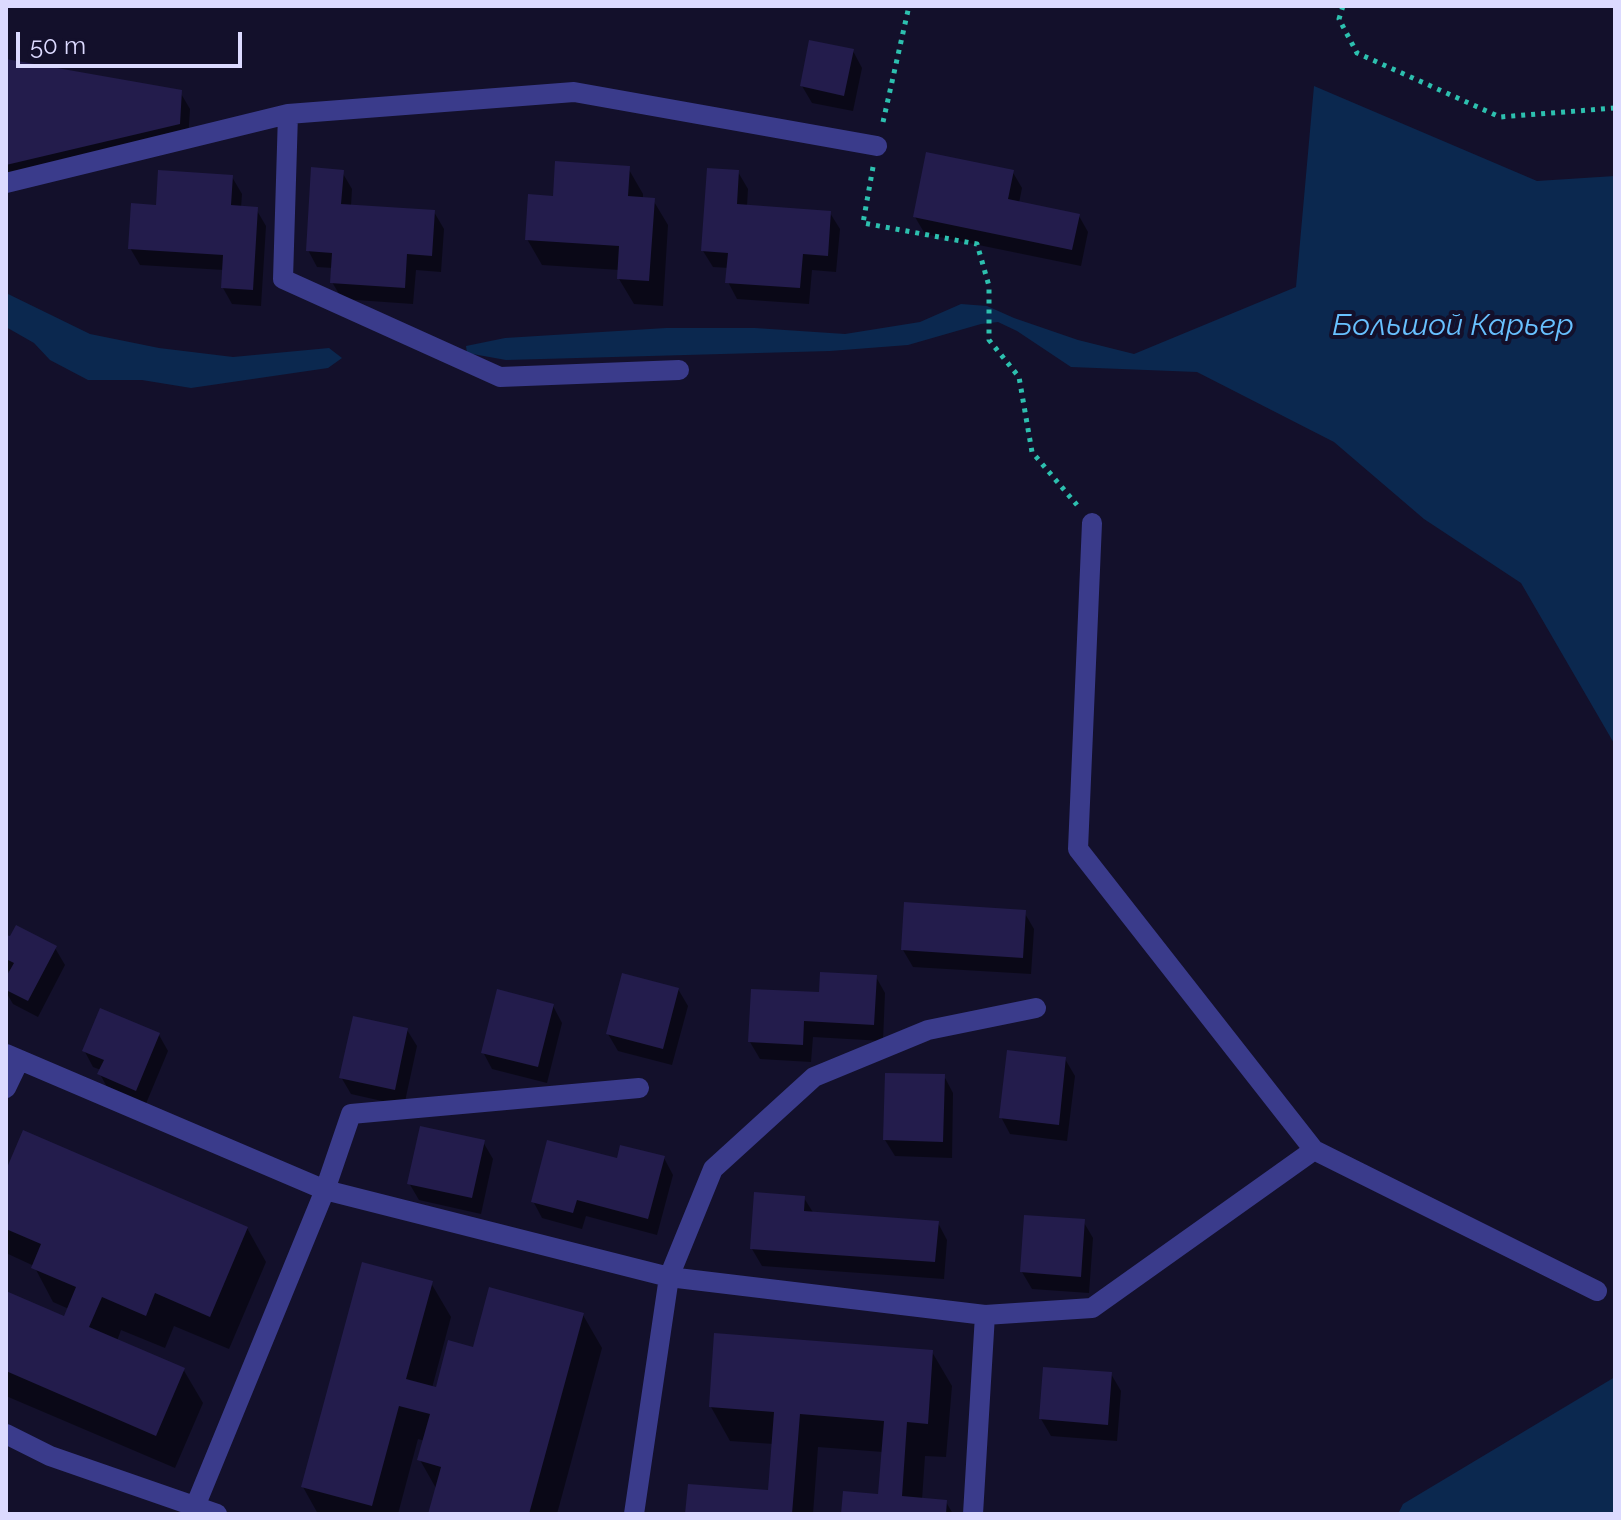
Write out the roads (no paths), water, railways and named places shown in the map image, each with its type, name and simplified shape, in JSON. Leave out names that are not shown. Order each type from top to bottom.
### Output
[{"type":"street","points":[[6,183],[288,114],[574,92],[877,146]]},
{"type":"street","points":[[288,114],[283,279],[500,377],[679,370]]},
{"type":"street","points":[[1092,523],[1078,849],[1314,1150],[1597,1291]]},
{"type":"street","points":[[634,1514],[669,1277],[713,1169],[814,1077],[928,1030],[1036,1008]]},
{"type":"street","points":[[6,1088],[12,1058],[325,1190],[669,1277],[985,1315],[1092,1308],[1314,1150]]},
{"type":"street","points":[[194,1510],[325,1190],[351,1114],[639,1088]]},
{"type":"street","points":[[973,1514],[985,1315]]},
{"type":"street","points":[[6,1434],[50,1456],[194,1510],[217,1514]]},
{"type":"water","name":"Большой Карьер","points":[[1314,86],[1537,181],[1615,176],[1615,745],[1521,583],[1424,519],[1334,442],[1197,372],[1071,367],[998,322],[908,345],[830,351],[506,360],[467,353],[466,346],[505,338],[666,328],[755,328],[845,334],[920,322],[961,304],[987,306],[1078,340],[1134,354],[1296,287]]},
{"type":"water","points":[[6,293],[90,334],[159,348],[233,357],[329,348],[342,358],[328,368],[191,388],[142,380],[88,380],[50,360],[34,343],[6,327]]},
{"type":"water","points":[[1615,1377],[1615,1514],[1398,1514],[1403,1504]]}]
